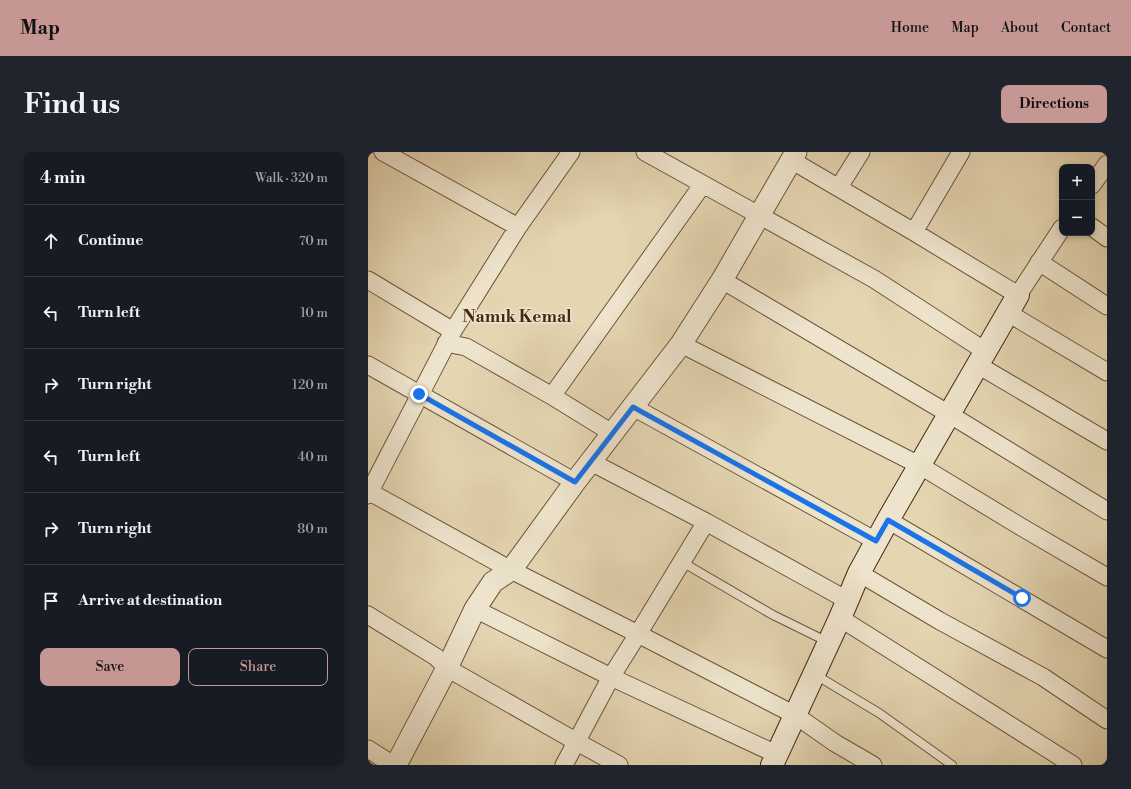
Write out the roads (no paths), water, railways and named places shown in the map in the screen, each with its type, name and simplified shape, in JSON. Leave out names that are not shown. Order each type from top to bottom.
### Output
[{"type":"main road","points":[[774,760],[844,609],[859,573],[919,465],[1013,304]]},
{"type":"street","points":[[383,152],[518,228]]},
{"type":"street","points":[[571,152],[518,228],[449,337],[369,492],[511,570],[795,715],[835,743],[873,765]]},
{"type":"street","points":[[645,152],[874,279],[981,358],[1107,441]]},
{"type":"street","points":[[840,188],[861,152]]},
{"type":"street","points":[[914,232],[961,152]]},
{"type":"street","points":[[368,750],[395,765],[447,668],[476,609],[493,582],[511,570],[575,482],[681,344],[722,280],[793,156],[840,188],[914,232],[1107,372]]},
{"type":"street","points":[[1095,181],[1107,164]]},
{"type":"street","points":[[552,396],[703,184]]},
{"type":"street","points":[[1095,229],[1107,238]]},
{"type":"street","points":[[1013,304],[1059,232]]},
{"type":"street","points":[[1039,262],[1107,306]]},
{"type":"street","points":[[368,280],[449,337],[552,396],[612,433]]},
{"type":"street","points":[[722,280],[949,414],[1107,511]]},
{"type":"street","points":[[681,344],[919,465],[1107,578]]},
{"type":"street","points":[[368,365],[575,482]]},
{"type":"street","points":[[633,407],[876,541]]},
{"type":"street","points":[[591,462],[706,522],[844,609],[1073,765]]},
{"type":"street","points":[[888,520],[1107,649]]},
{"type":"street","points":[[564,765],[611,677],[706,522]]},
{"type":"street","points":[[859,573],[940,621],[1042,677],[1107,720]]},
{"type":"street","points":[[476,609],[774,760]]},
{"type":"street","points":[[368,615],[436,657],[447,668],[619,765]]},
{"type":"lane","points":[[682,562],[772,616],[829,642]]},
{"type":"lane","points":[[814,674],[879,713],[952,765]]},
{"type":"district","name":"Namık Kemal","points":[[517,316]]}]
